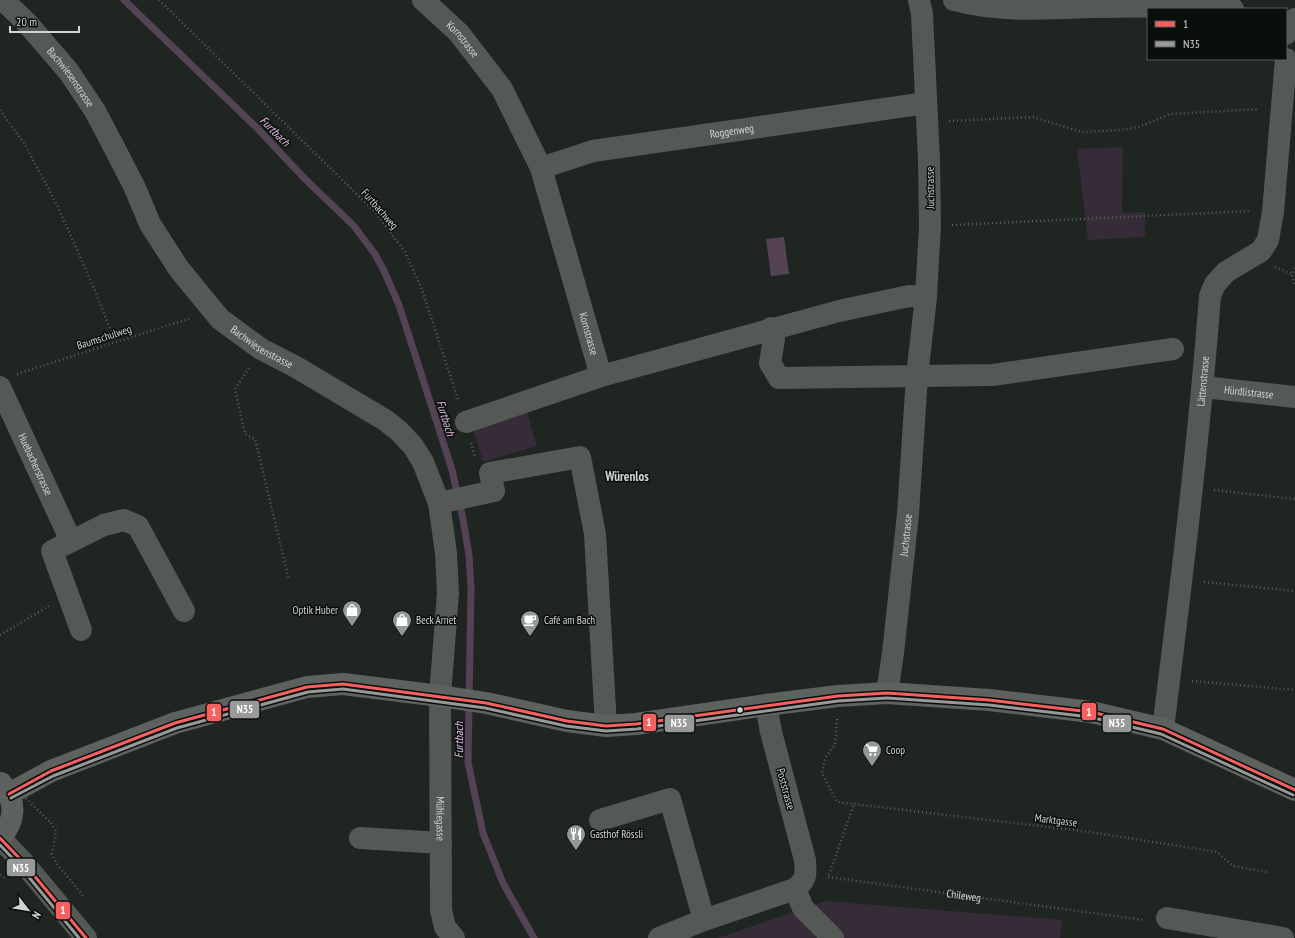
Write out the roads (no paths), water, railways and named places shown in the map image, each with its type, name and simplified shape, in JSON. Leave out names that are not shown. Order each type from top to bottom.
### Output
[{"type":"main road","points":[[0,838],[8,829],[12,818],[13,806],[5,788],[175,723],[308,687],[343,684],[486,703],[567,722],[606,726],[636,724],[838,696],[887,693],[989,700],[1090,712],[1163,729],[1295,790]]},
{"type":"street","name":"Bachwiesenstrasse","points":[[4,0],[27,23],[69,72],[94,111],[115,149],[135,188],[150,224],[179,269],[220,319],[261,349],[296,367],[385,420],[399,431],[413,446],[444,502],[448,593],[448,697]]},
{"type":"street","name":"Kornstrasse","points":[[423,0],[459,33],[502,89],[541,168],[601,376]]},
{"type":"street","name":"Juchstrasse","points":[[887,693],[893,653],[908,514],[917,376],[926,297],[930,226],[929,160],[922,14],[919,0]]},
{"type":"street","points":[[954,0],[968,4],[995,7],[1213,6],[1226,8]]},
{"type":"street","points":[[1287,32],[1295,19]]},
{"type":"street","name":"Lättenstrasse","points":[[1163,729],[1203,387],[1210,296],[1215,284],[1226,272],[1261,251],[1268,240],[1273,212],[1286,60]]},
{"type":"street","name":"Roggenweg","points":[[541,168],[593,151],[926,113]]},
{"type":"street","points":[[466,422],[601,376],[771,328],[839,310],[909,296],[926,297]]},
{"type":"street","points":[[771,328],[774,339],[770,363],[779,378],[993,375],[1173,349]]},
{"type":"street","name":"Huebacherstrasse","points":[[7,381],[71,541]]},
{"type":"street","name":"Hürdlistrasse","points":[[1203,387],[1295,397]]},
{"type":"street","points":[[444,502],[494,490],[490,473],[580,457],[595,534],[606,726]]},
{"type":"street","points":[[81,630],[52,551],[104,525],[124,520],[138,526],[184,611]]},
{"type":"street","name":"Mühlegasse","points":[[448,697],[440,726],[441,910],[446,928],[454,938]]},
{"type":"street","name":"Poststrasse","points":[[766,705],[771,732],[805,860],[801,882],[803,908],[833,938]]},
{"type":"street","points":[[600,820],[670,799],[704,920]]},
{"type":"street","points":[[0,838],[32,872],[86,938]]},
{"type":"street","points":[[360,838],[441,843]]},
{"type":"street","points":[[659,938],[801,882]]},
{"type":"street","points":[[1166,918],[1283,938]]},
{"type":"waterway","name":"Furtbach","points":[[124,0],[257,128],[305,179],[354,226],[375,254],[399,305],[452,470],[469,555],[471,589],[468,762],[483,833],[503,883],[534,938]]},
{"type":"place","name":"Optik Huber","points":[[352,627]]},
{"type":"place","name":"Beck Arnet","points":[[402,637]]},
{"type":"place","name":"Café am Bach","points":[[530,637]]},
{"type":"place","name":"Coop","points":[[872,767]]},
{"type":"place","name":"Gasthof Rössli","points":[[576,851]]},
{"type":"district","name":"Würenlos","points":[[627,476]]}]
